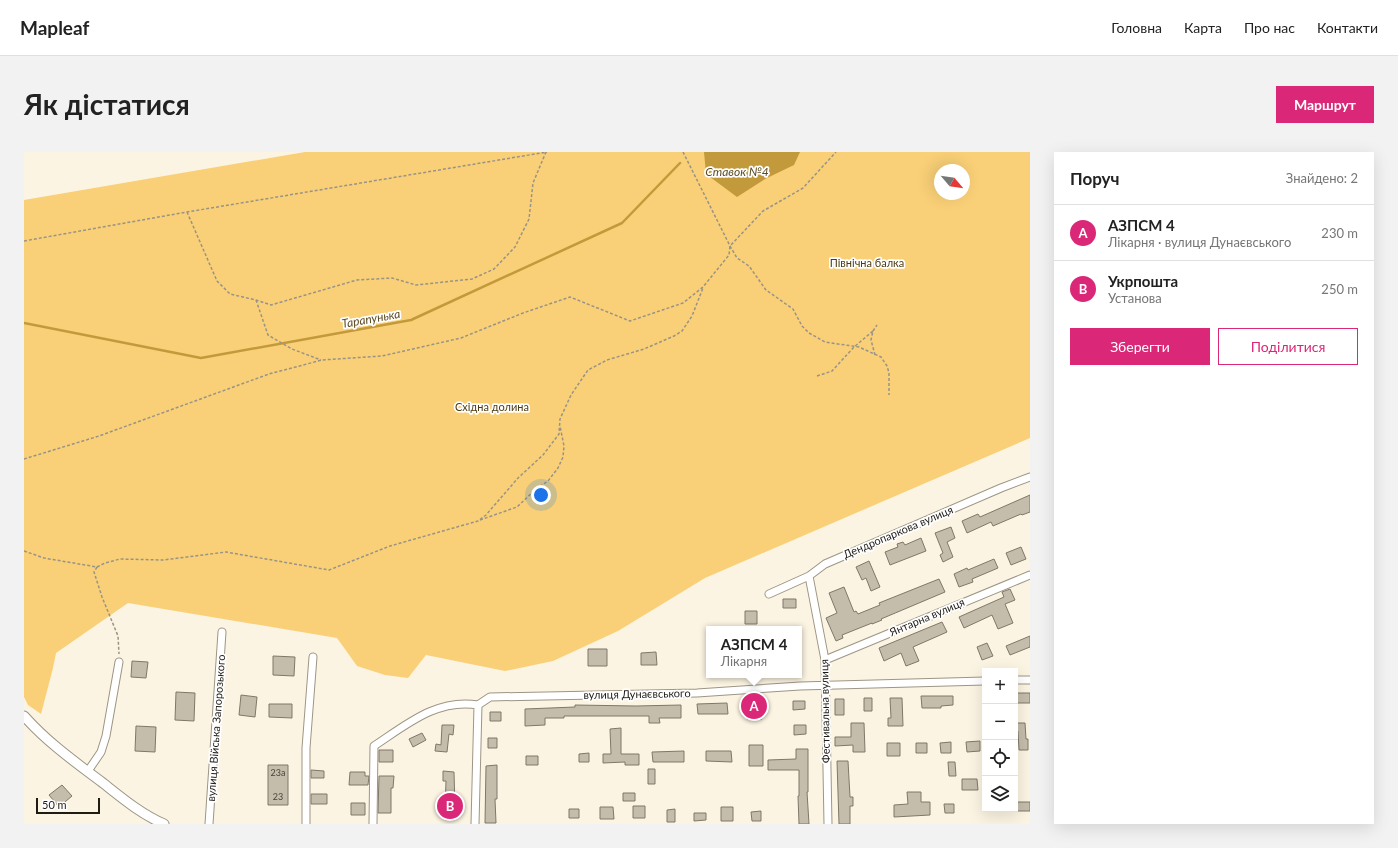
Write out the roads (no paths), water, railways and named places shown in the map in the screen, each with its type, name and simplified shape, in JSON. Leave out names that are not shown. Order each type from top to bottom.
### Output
[{"type":"street","name":"Дендропаркова вулиця","points":[[769,594],[809,576],[825,564],[1001,488],[1030,477]]},
{"type":"street","name":"Янтарна вулиця","points":[[825,660],[1030,575]]},
{"type":"street","name":"Фестивальна вулиця","points":[[809,576],[825,660],[824,685],[828,824]]},
{"type":"street","name":"вулиця Війська Запорозького","points":[[209,824],[222,632]]},
{"type":"street","points":[[306,824],[306,748],[313,657]]},
{"type":"street","points":[[88,772],[101,752],[106,736],[118,662]]},
{"type":"street","points":[[1018,680],[1030,680]]},
{"type":"street","name":"вулиця Дунаєвського","points":[[373,824],[374,746],[426,712],[454,704],[466,703],[478,705],[490,697],[697,693],[800,686],[982,681]]},
{"type":"street","points":[[475,824],[478,705]]},
{"type":"street","points":[[24,716],[36,729],[88,772],[146,815],[164,824]]},
{"type":"water","name":"Ставок №4","points":[[704,152],[800,152],[794,165],[765,179],[737,197],[706,174]]},
{"type":"waterway","name":"Тарапунька","points":[[24,323],[201,358],[411,320],[622,223],[680,163]]},
{"type":"place","name":"АЗПСМ 4","points":[[754,706]]},
{"type":"place","name":"Укрпошта","points":[[450,806]]},
{"type":"park label","name":"Північна балка","points":[[867,263]]},
{"type":"park label","name":"Східна долина","points":[[492,407]]}]
